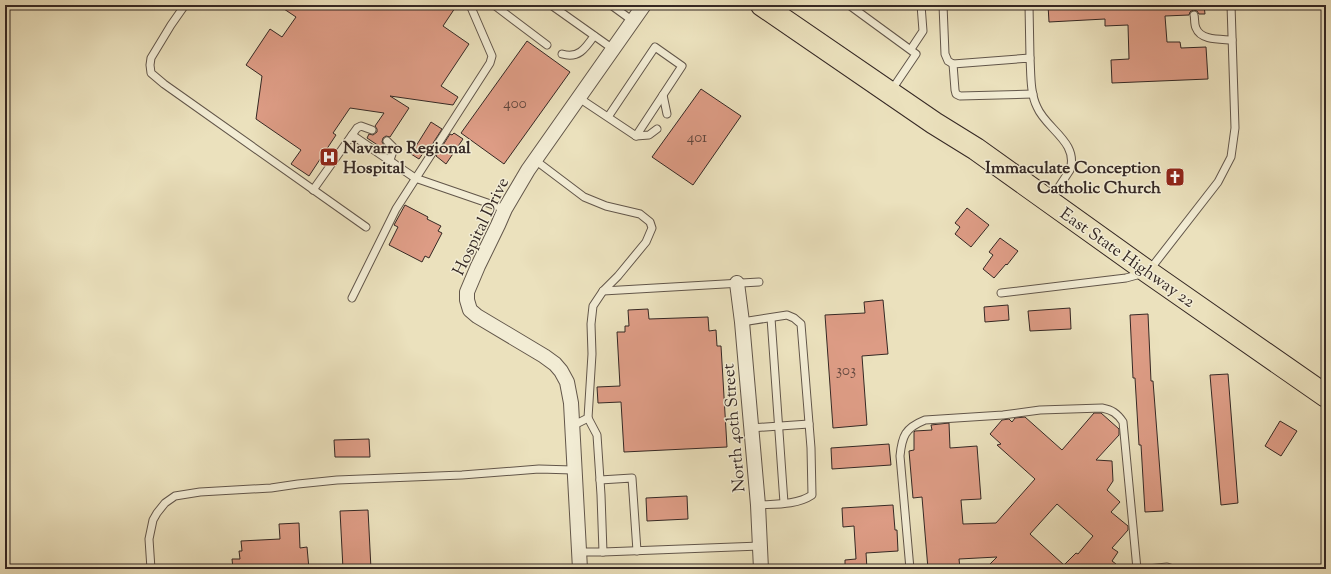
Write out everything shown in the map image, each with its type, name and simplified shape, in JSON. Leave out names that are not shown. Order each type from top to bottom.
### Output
[{"type":"main road","name":"East State Highway 22","points":[[762,5],[976,149],[1148,272],[1326,396]]},
{"type":"street","name":"Hospital Drive","points":[[580,569],[573,470],[571,403],[567,382],[555,364],[477,316],[470,310],[467,300],[467,292],[505,209],[535,160],[644,5]]},
{"type":"street","name":"North 40th Street","points":[[737,283],[742,322],[758,505],[761,569]]},
{"type":"lane","points":[[185,5],[151,58],[151,73],[164,84],[366,227]]},
{"type":"lane","points":[[494,5],[547,45]]},
{"type":"lane","points":[[551,5],[613,50]]},
{"type":"lane","points":[[611,5],[633,21]]},
{"type":"lane","points":[[849,5],[916,54],[890,92]]},
{"type":"lane","points":[[911,49],[923,31],[921,5]]},
{"type":"lane","points":[[943,5],[945,54],[948,60],[953,64],[1030,58]]},
{"type":"lane","points":[[1029,5],[1030,58],[1033,94],[1036,107],[1046,122],[1058,132],[1067,145],[1072,158],[1070,170],[1049,202]]},
{"type":"lane","points":[[1001,293],[1126,278],[1148,272],[1218,182],[1231,157],[1235,128],[1231,5]]},
{"type":"lane","points":[[352,298],[396,208],[490,63],[492,56],[473,7]]},
{"type":"lane","points":[[1194,14],[1196,28],[1201,35],[1212,38],[1232,40]]},
{"type":"lane","points":[[562,54],[570,57],[579,53],[586,47],[594,36]]},
{"type":"lane","points":[[608,117],[655,47],[682,66],[636,136]]},
{"type":"lane","points":[[953,64],[955,90],[956,94],[960,96],[1033,94]]},
{"type":"lane","points":[[663,95],[667,114]]},
{"type":"lane","points":[[579,98],[636,136],[648,134],[657,129]]},
{"type":"lane","points":[[313,190],[357,128],[360,126],[372,130]]},
{"type":"lane","points":[[352,135],[415,178],[505,209]]},
{"type":"lane","points":[[387,141],[394,148],[390,160]]},
{"type":"lane","points":[[535,160],[584,197],[606,206],[640,214],[650,222],[652,228],[646,242],[618,276],[603,291],[593,306],[590,324],[592,354],[588,418],[597,435],[603,552]]},
{"type":"lane","points":[[603,291],[759,282]]},
{"type":"lane","points":[[742,322],[787,315],[794,318],[801,324],[811,448],[812,495],[805,500],[758,505]]},
{"type":"lane","points":[[771,318],[784,503]]},
{"type":"lane","points":[[910,569],[900,456],[901,443],[905,433],[915,424],[925,420],[1040,410],[1102,408],[1111,410],[1118,414],[1123,422],[1136,569]]},
{"type":"lane","points":[[572,426],[588,418]]},
{"type":"lane","points":[[751,428],[809,424]]},
{"type":"lane","points":[[151,569],[149,539],[153,520],[156,513],[165,503],[175,496],[200,492],[271,488],[337,480],[462,475],[539,469],[573,470]]},
{"type":"lane","points":[[600,480],[632,478],[636,551]]},
{"type":"lane","points":[[578,552],[760,546]]},
{"type":"lane","points":[[1148,569],[1174,569]]},
{"type":"building","points":[[278,5],[457,5],[443,26],[469,44],[441,86],[458,97],[453,105],[390,96],[409,108],[390,137],[386,136],[383,138],[382,142],[384,145],[382,148],[367,138],[369,134],[373,135],[377,132],[375,126],[384,113],[350,108],[333,133],[336,135],[309,176],[291,164],[301,150],[256,119],[262,76],[246,65],[270,29],[282,37],[296,17]]},
{"type":"building","points":[[1048,5],[1204,5],[1205,14],[1199,14],[1197,11],[1193,10],[1189,15],[1165,16],[1167,42],[1180,42],[1181,48],[1206,47],[1208,79],[1112,83],[1111,60],[1129,59],[1128,25],[1105,26],[1105,19],[1049,22]]},
{"type":"building","points":[[527,41],[570,72],[504,164],[461,133]]},
{"type":"building","points":[[701,89],[741,116],[693,185],[652,157]]},
{"type":"building","points":[[431,122],[442,129],[428,151],[426,149],[419,159],[411,154]]},
{"type":"building","points":[[454,133],[463,139],[446,164],[436,156],[450,134],[452,135]]},
{"type":"building","points":[[405,205],[428,217],[427,219],[441,226],[438,231],[442,233],[429,258],[425,256],[422,262],[389,245],[398,227],[394,225]]},
{"type":"building","points":[[967,208],[989,225],[971,247],[955,234],[960,227],[955,223]]},
{"type":"building","points":[[1000,238],[1018,251],[994,278],[983,269],[993,255],[989,252]]},
{"type":"building","points":[[883,300],[888,354],[862,356],[867,425],[833,428],[825,315],[865,313],[864,302]]},
{"type":"building","points":[[1008,305],[1009,320],[985,322],[984,307]]},
{"type":"building","points":[[1070,308],[1071,329],[1030,331],[1028,311]]},
{"type":"building","points":[[648,309],[649,319],[708,317],[709,331],[716,330],[717,346],[721,346],[727,447],[624,452],[621,402],[598,403],[597,387],[620,386],[617,332],[625,332],[625,326],[629,326],[628,310]]},
{"type":"building","points":[[1148,314],[1151,381],[1153,381],[1163,511],[1145,512],[1135,378],[1133,378],[1130,315]]},
{"type":"building","points":[[1228,374],[1238,503],[1221,505],[1210,375]]},
{"type":"building","points":[[1094,413],[1101,413],[1119,429],[1119,435],[1096,460],[1112,461],[1113,481],[1107,490],[1120,502],[1111,512],[1128,526],[1128,530],[1112,548],[1118,552],[1112,561],[1116,564],[1112,569],[985,569],[997,557],[959,559],[960,569],[928,569],[922,497],[913,498],[909,451],[914,450],[915,431],[932,430],[931,425],[949,423],[950,448],[977,446],[981,499],[961,500],[963,524],[996,523],[1035,479],[997,445],[1001,444],[990,434],[1002,420],[1009,419],[1012,422],[1015,418],[1025,417],[1062,450]],"holes":[[[1057,504],[1093,536],[1078,554],[1076,553],[1064,565],[1030,534]]]},
{"type":"building","points":[[1280,421],[1297,431],[1281,456],[1265,446]]},
{"type":"building","points":[[369,439],[370,457],[335,457],[334,440]]},
{"type":"building","points":[[889,444],[891,465],[832,469],[831,448]]},
{"type":"building","points":[[687,496],[688,519],[647,521],[646,498]]},
{"type":"building","points":[[893,505],[895,530],[897,530],[898,551],[866,553],[867,569],[845,569],[845,560],[856,559],[854,526],[843,527],[842,508]]},
{"type":"building","points":[[368,510],[371,569],[343,569],[340,511]]},
{"type":"building","points":[[299,523],[300,548],[307,547],[309,569],[233,569],[232,559],[240,559],[239,551],[242,551],[241,541],[280,539],[279,524]]},
{"type":"place","name":"Navarro Regional Hospital","points":[[329,157]]},
{"type":"place","name":"Immaculate Conception Catholic Church","points":[[1175,177]]}]
